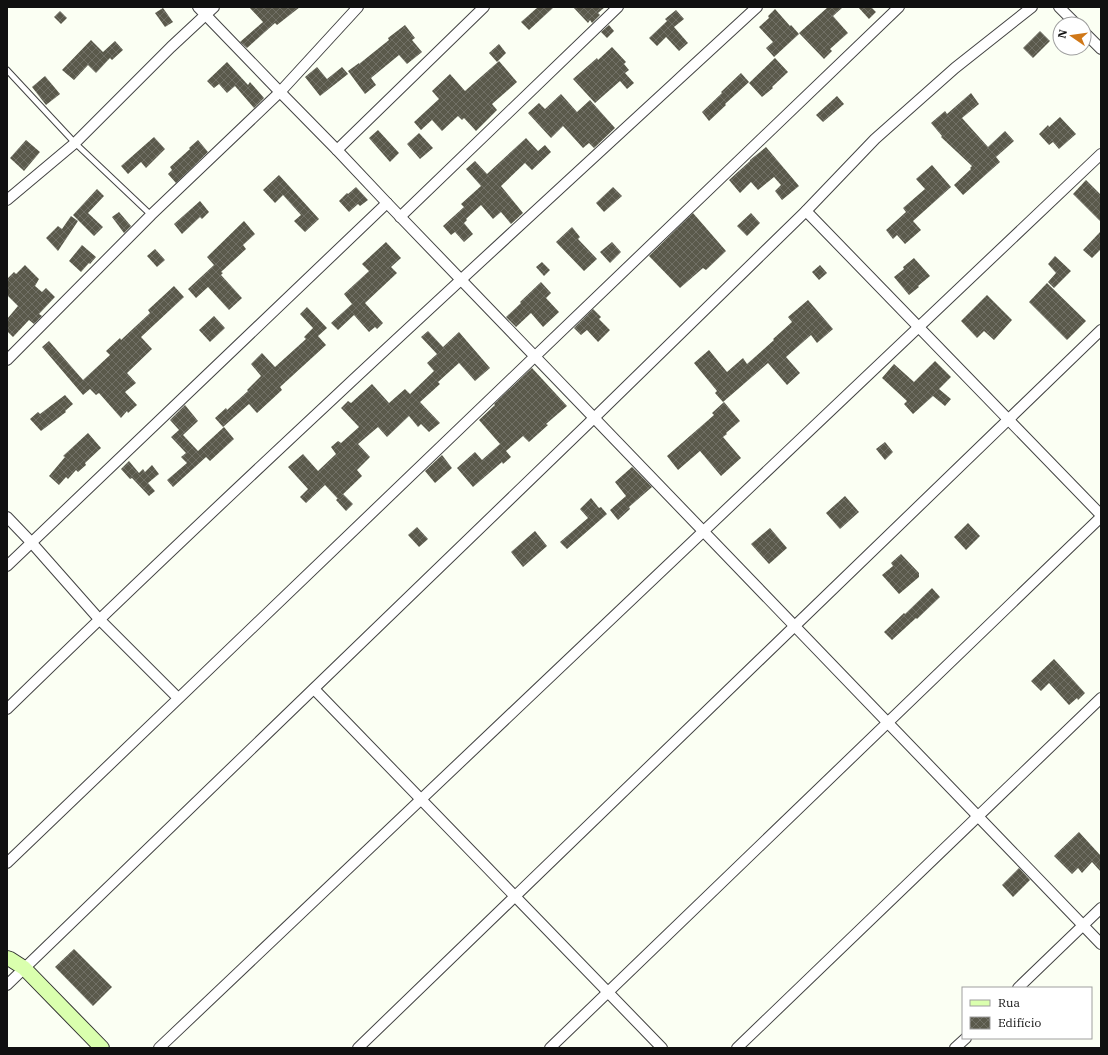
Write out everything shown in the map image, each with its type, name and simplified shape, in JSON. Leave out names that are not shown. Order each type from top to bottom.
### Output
[{"type":"street","points":[[198,7],[1101,944]]},
{"type":"street","points":[[7,200],[75,142],[171,47],[214,7]]},
{"type":"street","points":[[7,360],[151,215],[280,92],[358,7]]},
{"type":"street","points":[[337,150],[484,7]]},
{"type":"street","points":[[400,217],[618,7]]},
{"type":"street","points":[[7,709],[99,619],[460,279],[757,7]]},
{"type":"street","points":[[7,863],[899,7]]},
{"type":"street","points":[[7,985],[594,418],[806,211],[876,139],[955,68],[1032,7]]},
{"type":"street","points":[[1059,7],[1068,16]]},
{"type":"street","points":[[1092,40],[1101,49]]},
{"type":"street","points":[[159,1048],[1101,154]]},
{"type":"street","points":[[7,566],[387,203]]},
{"type":"street","points":[[550,1048],[1101,516],[806,211]]},
{"type":"street","points":[[358,1048],[1101,330]]},
{"type":"street","points":[[7,517],[99,619],[178,698]]},
{"type":"street","points":[[314,689],[662,1048]]},
{"type":"street","points":[[737,1048],[1101,698]]},
{"type":"street","points":[[1019,987],[1101,908]]},
{"type":"street","points":[[7,958],[24,968],[102,1048]]},
{"type":"street","points":[[955,1048],[965,1039]]},
{"type":"lane","points":[[7,70],[75,142],[151,215]]},
{"type":"building","points":[[249,7],[300,7],[277,25],[275,23],[247,48],[240,42],[263,22]]},
{"type":"building","points":[[538,7],[554,7],[529,30],[521,22]]},
{"type":"building","points":[[573,7],[605,7],[598,13],[600,15],[592,23],[590,20],[588,23]]},
{"type":"building","points":[[828,7],[843,7],[833,16],[848,33],[830,49],[832,51],[824,59],[799,33]]},
{"type":"building","points":[[858,7],[871,7],[876,12],[869,19]]},
{"type":"building","points":[[163,8],[173,22],[165,27],[155,13]]},
{"type":"building","points":[[775,9],[799,34],[774,57],[766,48],[773,42],[759,27],[769,18],[768,16]]},
{"type":"building","points":[[676,10],[684,19],[674,27],[688,43],[679,51],[666,37],[657,46],[649,38],[667,21],[665,19]]},
{"type":"building","points":[[60,11],[67,18],[61,24],[54,17]]},
{"type":"building","points":[[405,25],[415,38],[412,40],[422,52],[407,64],[399,55],[371,78],[376,85],[365,94],[348,71],[389,40],[388,38]]},
{"type":"building","points":[[609,25],[614,31],[607,38],[601,32]]},
{"type":"building","points":[[1040,31],[1050,41],[1033,58],[1023,48]]},
{"type":"building","points":[[91,40],[103,52],[115,41],[123,50],[112,60],[110,58],[96,73],[88,65],[74,80],[62,70]]},
{"type":"building","points":[[499,44],[506,53],[497,62],[489,53]]},
{"type":"building","points":[[612,47],[626,62],[624,64],[629,70],[625,73],[634,83],[627,89],[620,81],[595,103],[573,79]]},
{"type":"building","points":[[775,58],[788,72],[762,97],[749,83]]},
{"type":"building","points":[[499,61],[517,82],[492,104],[497,110],[476,131],[464,118],[462,120],[458,116],[442,131],[432,120],[421,130],[414,122],[439,99],[432,91],[450,74],[465,91]]},
{"type":"building","points":[[227,62],[248,85],[250,82],[264,98],[254,108],[235,86],[227,93],[219,84],[214,88],[207,81]]},
{"type":"building","points":[[317,67],[327,79],[342,67],[348,74],[320,96],[305,77]]},
{"type":"building","points":[[741,73],[749,82],[709,121],[702,112]]},
{"type":"building","points":[[45,76],[60,94],[46,105],[32,87]]},
{"type":"building","points":[[971,93],[979,104],[962,118],[988,147],[1005,131],[1014,141],[996,157],[1000,162],[963,195],[954,185],[971,169],[970,168],[972,166],[941,137],[942,136],[931,123],[945,111],[947,114]]},
{"type":"building","points":[[561,94],[577,112],[590,100],[615,128],[594,148],[589,143],[583,148],[563,126],[551,138],[528,113],[539,103],[545,109]]},
{"type":"building","points":[[837,96],[844,104],[823,122],[816,115]]},
{"type":"building","points":[[1060,117],[1076,134],[1059,149],[1053,142],[1049,145],[1039,134],[1048,125],[1049,127]]},
{"type":"building","points":[[378,130],[399,153],[390,162],[369,138]]},
{"type":"building","points":[[419,133],[433,148],[420,159],[407,144]]},
{"type":"building","points":[[154,137],[165,149],[146,168],[141,162],[128,174],[121,166]]},
{"type":"building","points":[[526,138],[538,151],[545,145],[551,152],[532,170],[525,163],[501,186],[523,213],[511,224],[501,212],[493,219],[481,205],[466,219],[467,220],[464,223],[473,234],[464,242],[455,232],[451,235],[443,226],[464,207],[461,204],[481,186],[466,169],[475,161],[487,174]]},
{"type":"building","points":[[26,140],[40,152],[24,171],[10,158]]},
{"type":"building","points":[[198,140],[208,152],[176,183],[168,174],[172,170],[170,167]]},
{"type":"building","points":[[766,147],[799,186],[782,200],[775,191],[781,185],[774,177],[758,190],[751,182],[740,193],[729,180]]},
{"type":"building","points":[[932,165],[951,187],[913,221],[921,230],[905,244],[897,235],[893,239],[886,230],[906,212],[903,208],[925,189],[916,179]]},
{"type":"building","points":[[279,175],[319,219],[305,232],[294,221],[301,215],[283,195],[275,203],[263,190]]},
{"type":"building","points":[[1086,180],[1101,195],[1101,222],[1073,194]]},
{"type":"building","points":[[356,187],[368,200],[360,206],[358,204],[349,212],[339,201]]},
{"type":"building","points":[[613,187],[622,196],[604,212],[596,203]]},
{"type":"building","points":[[97,189],[104,196],[88,213],[103,227],[94,236],[73,215]]},
{"type":"building","points":[[200,201],[209,212],[202,219],[200,217],[182,234],[174,224]]},
{"type":"building","points":[[119,212],[131,226],[124,233],[112,217]]},
{"type":"building","points":[[693,213],[726,251],[706,270],[703,268],[680,288],[649,256]]},
{"type":"building","points":[[751,213],[760,223],[747,236],[737,226]]},
{"type":"building","points":[[71,216],[78,221],[58,251],[46,238],[58,226],[62,229]]},
{"type":"building","points":[[244,221],[255,234],[243,245],[246,249],[221,272],[223,273],[221,275],[242,298],[229,310],[208,287],[196,298],[188,289],[214,265],[207,257]]},
{"type":"building","points":[[572,227],[580,237],[578,239],[597,259],[584,271],[556,242]]},
{"type":"building","points":[[1101,231],[1101,249],[1092,258],[1083,250]]},
{"type":"building","points":[[386,242],[401,258],[391,267],[397,273],[365,303],[383,323],[377,329],[375,327],[369,332],[354,315],[338,330],[331,323],[352,304],[344,294],[369,271],[362,264]]},
{"type":"building","points":[[612,242],[621,252],[610,263],[600,252]]},
{"type":"building","points":[[82,245],[96,257],[81,272],[69,261]]},
{"type":"building","points":[[155,249],[165,260],[157,267],[147,256]]},
{"type":"building","points":[[1055,256],[1071,271],[1054,288],[1048,282],[1056,273],[1048,264]]},
{"type":"building","points":[[914,258],[930,276],[909,295],[894,277]]},
{"type":"building","points":[[542,262],[550,270],[544,276],[536,267]]},
{"type":"building","points":[[25,265],[39,279],[35,286],[42,292],[46,288],[55,297],[39,314],[42,316],[34,324],[29,320],[13,337],[7,331],[7,319],[18,306],[7,295],[7,279],[14,272],[16,274]]},
{"type":"building","points":[[820,265],[827,273],[819,280],[812,272]]},
{"type":"building","points":[[541,282],[551,293],[546,298],[559,312],[543,327],[531,313],[516,327],[506,317]]},
{"type":"building","points":[[1047,283],[1086,321],[1067,340],[1029,302]]},
{"type":"building","points":[[174,286],[184,297],[141,337],[152,349],[127,373],[136,383],[125,392],[137,405],[128,413],[127,411],[121,418],[99,393],[96,395],[90,389],[83,395],[42,347],[49,341],[83,380],[110,355],[106,351],[120,338],[121,340],[150,313],[148,310]]},
{"type":"building","points":[[987,295],[1012,320],[994,340],[984,331],[977,338],[961,321]]},
{"type":"building","points":[[808,300],[833,329],[817,343],[811,335],[786,357],[800,373],[787,385],[768,363],[723,402],[715,393],[717,391],[694,363],[709,350],[727,372],[743,358],[747,364],[792,322],[788,317]]},
{"type":"building","points":[[307,307],[327,328],[318,336],[326,345],[280,387],[282,390],[257,413],[249,404],[223,427],[215,418],[226,408],[227,410],[248,391],[247,390],[261,376],[251,364],[262,353],[275,367],[306,339],[304,337],[313,328],[300,314]]},
{"type":"building","points":[[593,309],[601,317],[599,319],[610,330],[598,342],[587,330],[581,335],[574,328]]},
{"type":"building","points":[[214,316],[225,328],[210,342],[199,330]]},
{"type":"building","points":[[428,331],[443,347],[459,332],[490,368],[475,381],[459,363],[438,382],[440,384],[420,402],[440,423],[429,432],[421,424],[418,427],[409,416],[387,437],[378,427],[358,444],[370,457],[357,470],[362,476],[338,499],[325,485],[306,503],[300,497],[308,489],[288,467],[303,454],[318,471],[336,454],[331,447],[338,441],[341,443],[359,427],[341,408],[348,401],[351,403],[372,384],[389,403],[405,389],[410,394],[434,371],[427,363],[437,354],[421,337]]},
{"type":"building","points":[[935,361],[951,377],[939,389],[951,399],[945,406],[933,396],[913,414],[904,404],[907,401],[882,378],[894,364],[914,382]]},
{"type":"building","points":[[532,368],[567,406],[546,424],[548,425],[529,442],[523,436],[506,451],[511,457],[503,464],[502,462],[473,487],[457,468],[475,452],[482,460],[500,444],[479,420]]},
{"type":"building","points":[[65,395],[73,404],[65,411],[66,412],[41,431],[30,419],[38,412],[40,414]]},
{"type":"building","points":[[724,402],[740,421],[723,437],[741,458],[721,476],[700,451],[678,470],[667,456],[714,415],[712,413]]},
{"type":"building","points":[[185,405],[198,421],[183,435],[198,451],[224,427],[234,439],[210,461],[206,457],[173,487],[167,480],[187,463],[181,457],[186,453],[171,437],[179,430],[170,420]]},
{"type":"building","points":[[88,433],[101,448],[85,463],[86,465],[78,472],[76,470],[68,479],[66,477],[59,485],[49,476],[65,457],[63,456]]},
{"type":"building","points":[[885,442],[893,452],[885,460],[876,449]]},
{"type":"building","points":[[442,455],[452,468],[435,483],[425,471]]},
{"type":"building","points":[[129,461],[139,473],[143,469],[145,472],[152,465],[159,474],[148,483],[155,491],[149,496],[121,469]]},
{"type":"building","points":[[632,467],[652,487],[629,507],[630,509],[618,520],[610,510],[626,496],[615,482]]},
{"type":"building","points":[[343,494],[353,504],[346,511],[336,500]]},
{"type":"building","points":[[845,496],[859,512],[840,529],[826,513]]},
{"type":"building","points":[[591,498],[599,508],[601,507],[607,514],[567,549],[560,542],[588,518],[580,509]]},
{"type":"building","points":[[968,523],[980,536],[966,550],[954,537]]},
{"type":"building","points":[[417,527],[428,539],[419,547],[408,535]]},
{"type":"building","points":[[770,528],[787,548],[769,564],[751,544]]},
{"type":"building","points":[[535,531],[547,546],[523,567],[511,552]]},
{"type":"building","points":[[901,554],[919,573],[919,577],[899,594],[882,575],[893,566],[891,563]]},
{"type":"building","points":[[932,588],[940,597],[892,640],[884,632]]},
{"type":"building","points":[[1054,659],[1085,693],[1078,700],[1077,698],[1069,705],[1049,683],[1041,691],[1031,681]]},
{"type":"building","points":[[1079,832],[1101,856],[1101,872],[1092,862],[1082,873],[1078,868],[1072,874],[1054,856]]},
{"type":"building","points":[[1019,868],[1030,880],[1013,897],[1002,885]]},
{"type":"building","points":[[74,949],[112,987],[93,1006],[55,967]]}]
